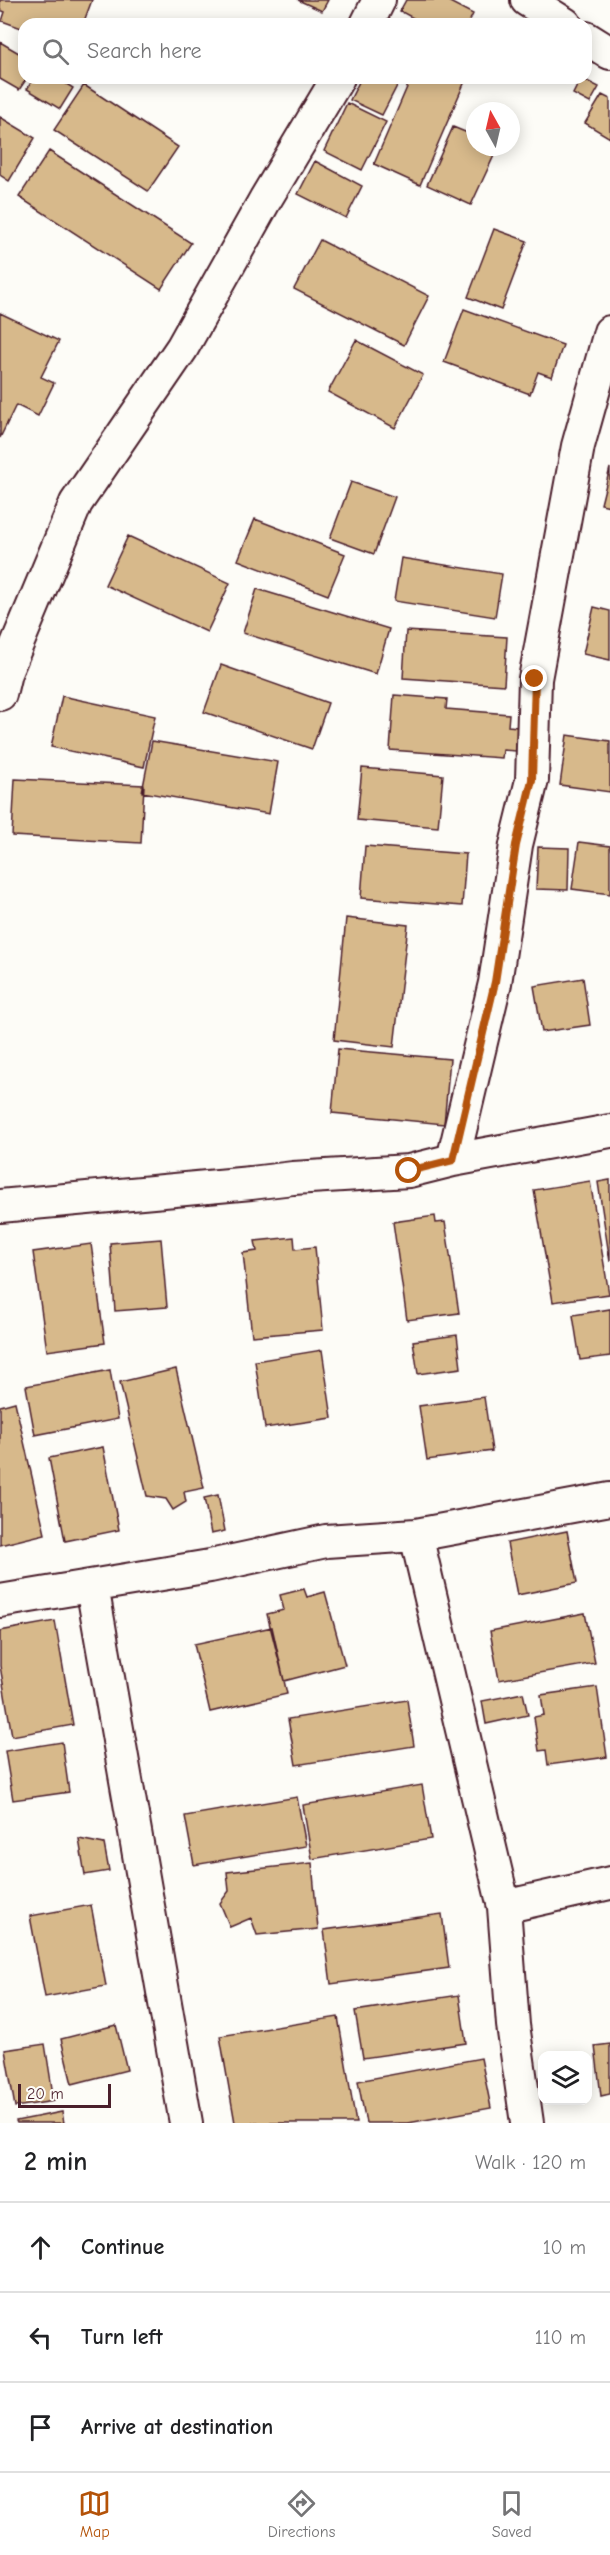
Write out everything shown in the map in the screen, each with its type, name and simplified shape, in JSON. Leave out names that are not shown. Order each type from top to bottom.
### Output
[{"type":"street","points":[[370,18],[379,0]]},
{"type":"street","points":[[527,0],[556,18]]},
{"type":"street","points":[[592,42],[610,53]]},
{"type":"street","points":[[0,694],[5,673],[76,503],[182,348],[265,200],[334,84]]},
{"type":"street","points":[[453,1160],[495,982],[516,845],[532,780],[535,679],[578,446],[610,332]]},
{"type":"street","points":[[0,1206],[292,1178],[409,1171],[453,1160],[610,1131]]},
{"type":"street","points":[[0,1601],[210,1566],[326,1541],[416,1535],[610,1499]]},
{"type":"street","points":[[416,1535],[504,1906],[513,2025],[527,2123]]},
{"type":"street","points":[[92,1586],[186,2123]]},
{"type":"street","points":[[504,1906],[610,1883]]},
{"type":"building","points":[[0,0],[92,0],[85,18],[18,18],[18,27],[2,21],[5,12],[0,10]]},
{"type":"building","points":[[298,0],[328,0],[322,11]]},
{"type":"building","points":[[406,0],[446,0],[473,14],[471,18],[413,18],[400,11]]},
{"type":"building","points":[[0,42],[18,52],[18,84],[23,84],[19,90],[0,79]]},
{"type":"building","points":[[30,84],[67,84],[73,88],[60,109],[27,89]]},
{"type":"building","points":[[358,84],[398,84],[382,115],[350,100]]},
{"type":"building","points":[[408,84],[464,84],[420,185],[374,164]]},
{"type":"building","points":[[578,84],[592,84],[599,87],[590,103],[573,94]]},
{"type":"building","points":[[84,85],[178,147],[148,191],[54,130]]},
{"type":"building","points":[[602,95],[610,99],[610,138],[585,123]]},
{"type":"building","points":[[347,103],[386,122],[362,170],[324,151]]},
{"type":"building","points":[[0,117],[35,138],[9,181],[0,175]]},
{"type":"building","points":[[453,127],[466,132],[466,156],[494,156],[471,205],[427,185]]},
{"type":"building","points":[[49,151],[191,243],[161,289],[19,197]]},
{"type":"building","points":[[315,161],[362,186],[346,218],[298,194]]},
{"type":"building","points":[[494,229],[527,241],[501,310],[468,297]]},
{"type":"building","points":[[320,240],[429,296],[404,345],[294,289]]},
{"type":"building","points":[[464,309],[563,345],[552,377],[538,372],[530,394],[444,362]]},
{"type":"building","points":[[0,313],[59,341],[41,377],[54,383],[38,416],[16,405],[0,438]]},
{"type":"building","points":[[356,340],[423,375],[395,428],[328,392]]},
{"type":"building","points":[[610,468],[610,506],[601,504]]},
{"type":"building","points":[[351,482],[395,497],[374,554],[330,538]]},
{"type":"building","points":[[255,519],[345,554],[328,595],[238,560]]},
{"type":"building","points":[[128,536],[230,583],[207,632],[105,585]]},
{"type":"building","points":[[401,558],[502,574],[495,617],[394,601]]},
{"type":"building","points":[[257,589],[389,629],[376,674],[243,633]]},
{"type":"building","points":[[594,607],[610,611],[610,660],[583,654]]},
{"type":"building","points":[[406,631],[507,637],[504,685],[403,678]]},
{"type":"building","points":[[221,665],[328,703],[312,749],[204,712]]},
{"type":"building","points":[[394,695],[447,699],[446,709],[509,714],[508,726],[518,727],[516,751],[503,750],[502,758],[390,750]]},
{"type":"building","points":[[62,696],[155,716],[144,767],[51,747]]},
{"type":"building","points":[[567,735],[610,741],[610,792],[560,785]]},
{"type":"building","points":[[152,741],[278,762],[269,814],[142,792]]},
{"type":"building","points":[[362,768],[443,775],[438,827],[357,820]]},
{"type":"building","points":[[15,779],[144,785],[141,843],[12,836]]},
{"type":"building","points":[[579,842],[610,846],[610,894],[572,889]]},
{"type":"building","points":[[365,846],[466,854],[462,906],[361,898]]},
{"type":"building","points":[[538,847],[569,848],[568,890],[536,889]]},
{"type":"building","points":[[346,918],[408,925],[394,1047],[334,1040]]},
{"type":"building","points":[[583,978],[590,1025],[542,1032],[534,986]]},
{"type":"building","points":[[338,1049],[450,1059],[444,1124],[332,1113]]},
{"type":"building","points":[[610,1180],[610,1262],[598,1182]]},
{"type":"building","points":[[590,1181],[609,1294],[553,1302],[534,1190]]},
{"type":"building","points":[[435,1216],[436,1223],[445,1222],[459,1313],[407,1320],[393,1222]]},
{"type":"building","points":[[294,1237],[295,1249],[315,1247],[323,1330],[252,1336],[243,1253],[257,1251],[255,1241]]},
{"type":"building","points":[[161,1239],[167,1307],[115,1311],[110,1243]]},
{"type":"building","points":[[91,1244],[105,1343],[47,1351],[33,1252]]},
{"type":"building","points":[[610,1309],[610,1356],[580,1360],[573,1315]]},
{"type":"building","points":[[457,1335],[461,1368],[418,1374],[413,1341]]},
{"type":"building","points":[[322,1350],[332,1418],[265,1428],[255,1361]]},
{"type":"building","points":[[176,1369],[204,1488],[184,1492],[186,1502],[173,1510],[166,1499],[147,1496],[120,1382]]},
{"type":"building","points":[[110,1370],[118,1419],[35,1435],[26,1386]]},
{"type":"building","points":[[484,1397],[492,1451],[427,1460],[419,1406]]},
{"type":"building","points":[[15,1402],[45,1534],[0,1545],[0,1406]]},
{"type":"building","points":[[103,1447],[119,1530],[65,1541],[49,1458]]},
{"type":"building","points":[[218,1495],[225,1531],[211,1534],[204,1498]]},
{"type":"building","points":[[567,1531],[577,1583],[517,1595],[507,1543]]},
{"type":"building","points":[[304,1589],[307,1597],[325,1592],[345,1665],[284,1681],[267,1614],[284,1610],[280,1595]]},
{"type":"building","points":[[585,1613],[595,1663],[499,1680],[490,1631]]},
{"type":"building","points":[[55,1621],[73,1725],[12,1736],[0,1666],[0,1631]]},
{"type":"building","points":[[272,1627],[287,1694],[210,1712],[194,1644]]},
{"type":"building","points":[[597,1687],[607,1757],[548,1765],[546,1750],[539,1751],[534,1717],[544,1715],[541,1695]]},
{"type":"building","points":[[523,1693],[528,1715],[486,1724],[482,1701]]},
{"type":"building","points":[[407,1700],[414,1746],[296,1765],[288,1719]]},
{"type":"building","points":[[62,1742],[69,1792],[13,1800],[5,1751]]},
{"type":"building","points":[[422,1785],[431,1839],[312,1859],[303,1805]]},
{"type":"building","points":[[297,1797],[306,1846],[194,1865],[185,1816]]},
{"type":"building","points":[[79,1839],[104,1844],[109,1871],[85,1875]]},
{"type":"building","points":[[312,1863],[318,1929],[257,1935],[251,1918],[230,1927],[220,1903],[229,1891],[227,1872]]},
{"type":"building","points":[[91,1905],[106,1986],[45,1997],[30,1916]]},
{"type":"building","points":[[442,1914],[449,1968],[331,1984],[324,1930]]},
{"type":"building","points":[[459,1995],[466,2043],[363,2058],[355,2011]]},
{"type":"building","points":[[338,2017],[356,2123],[235,2123],[220,2036]]},
{"type":"building","points":[[116,2025],[127,2070],[72,2084],[61,2039]]},
{"type":"building","points":[[45,2044],[54,2101],[15,2107],[5,2050]]},
{"type":"building","points":[[610,2044],[610,2094],[601,2096],[595,2046]]},
{"type":"building","points":[[481,2058],[491,2108],[408,2123],[366,2123],[358,2081]]},
{"type":"building","points":[[62,2112],[64,2123],[17,2123],[16,2121]]},
{"type":"route","points":[[409,1171],[453,1160],[495,982],[516,845],[532,780],[535,679]]}]
